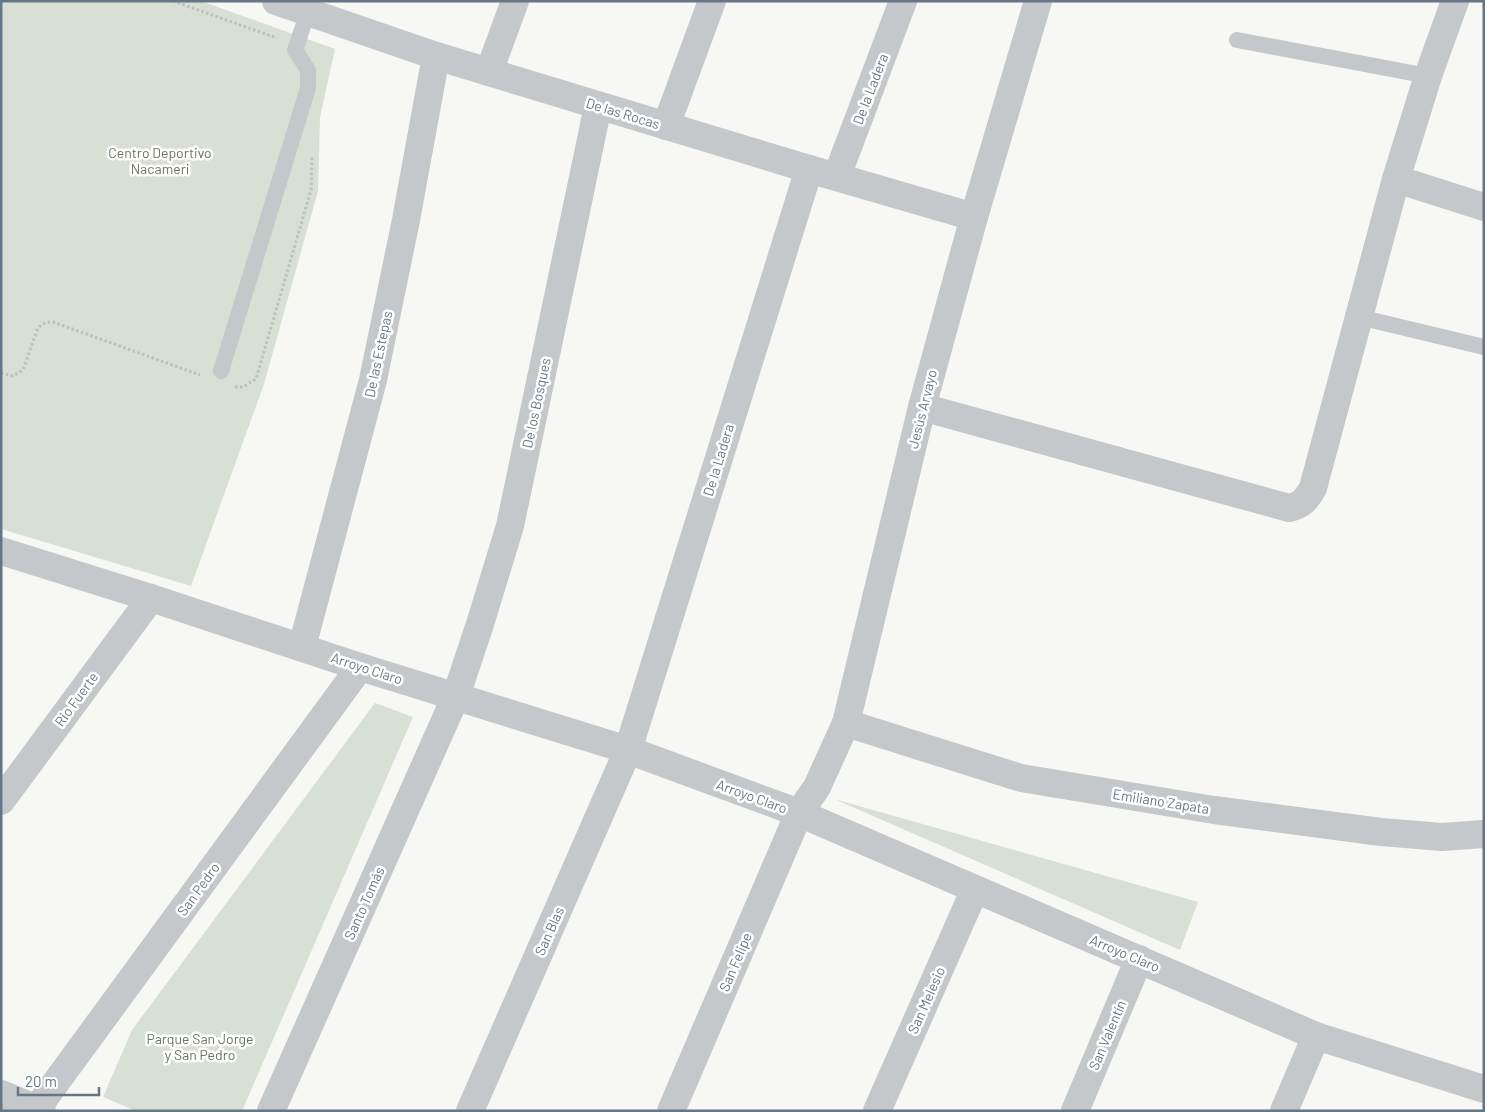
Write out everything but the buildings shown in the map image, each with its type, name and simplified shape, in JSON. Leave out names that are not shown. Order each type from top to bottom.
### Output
[{"type":"street","name":"De las Rocas","points":[[276,1],[310,7],[436,56],[974,217]]},
{"type":"street","points":[[489,72],[515,1]]},
{"type":"street","points":[[666,126],[712,1]]},
{"type":"street","name":"De la Ladera","points":[[837,176],[903,1]]},
{"type":"street","name":"Jesús Arvayo","points":[[799,813],[817,787],[846,723],[922,407],[974,217],[1038,1]]},
{"type":"street","points":[[922,407],[1288,508],[1299,505],[1306,500],[1313,488],[1396,179],[1428,76],[1455,1]]},
{"type":"street","name":"De las Estepas","points":[[302,647],[373,380],[406,220],[436,56]]},
{"type":"street","name":"De los Bosques","points":[[456,696],[510,526],[598,106]]},
{"type":"street","name":"De la Ladera","points":[[628,750],[809,169]]},
{"type":"street","points":[[1396,179],[1484,207]]},
{"type":"street","name":"Arroyo Claro","points":[[1,551],[152,598],[360,667],[628,750],[799,813],[1316,1036],[1484,1091]]},
{"type":"street","name":"Rio Fuerte","points":[[1,801],[152,598]]},
{"type":"street","name":"San Pedro","points":[[38,1110],[360,667]]},
{"type":"street","name":"Santo Tomás","points":[[271,1111],[456,696]]},
{"type":"street","name":"Emiliano Zapata","points":[[846,723],[1021,778],[1214,810],[1381,832],[1442,837],[1484,834]]},
{"type":"street","name":"San Blas","points":[[470,1111],[628,750]]},
{"type":"street","name":"San Felipe","points":[[671,1111],[799,813]]},
{"type":"street","name":"San Melesio","points":[[877,1111],[975,889]]},
{"type":"street","name":"San Valentín","points":[[1076,1111],[1139,959]]},
{"type":"street","points":[[1284,1111],[1316,1036]]},
{"type":"street","points":[[1476,1111],[1484,1091]]},
{"type":"street","points":[[1,1094],[38,1110]]},
{"type":"lane","points":[[219,378],[308,88],[308,70],[295,50],[310,7]]},
{"type":"lane","points":[[1237,40],[1428,76]]},
{"type":"lane","points":[[1359,317],[1484,347]]},
{"type":"path","points":[[174,1],[297,45]]},
{"type":"path","points":[[1,373],[13,376],[23,370],[37,330],[46,322],[53,322],[219,378],[236,388],[243,387],[256,379],[311,190],[312,153]]},
{"type":"green space","name":"Centro Deportivo Nacameri","points":[[1,1],[201,1],[335,49],[320,117],[318,191],[264,384],[191,586],[1,529]]},
{"type":"green space","name":"Parque San Jorge y San Pedro","points":[[375,703],[413,717],[242,1111],[136,1111],[103,1097],[132,1030]]},
{"type":"green space","points":[[834,799],[1198,902],[1180,950]]}]
